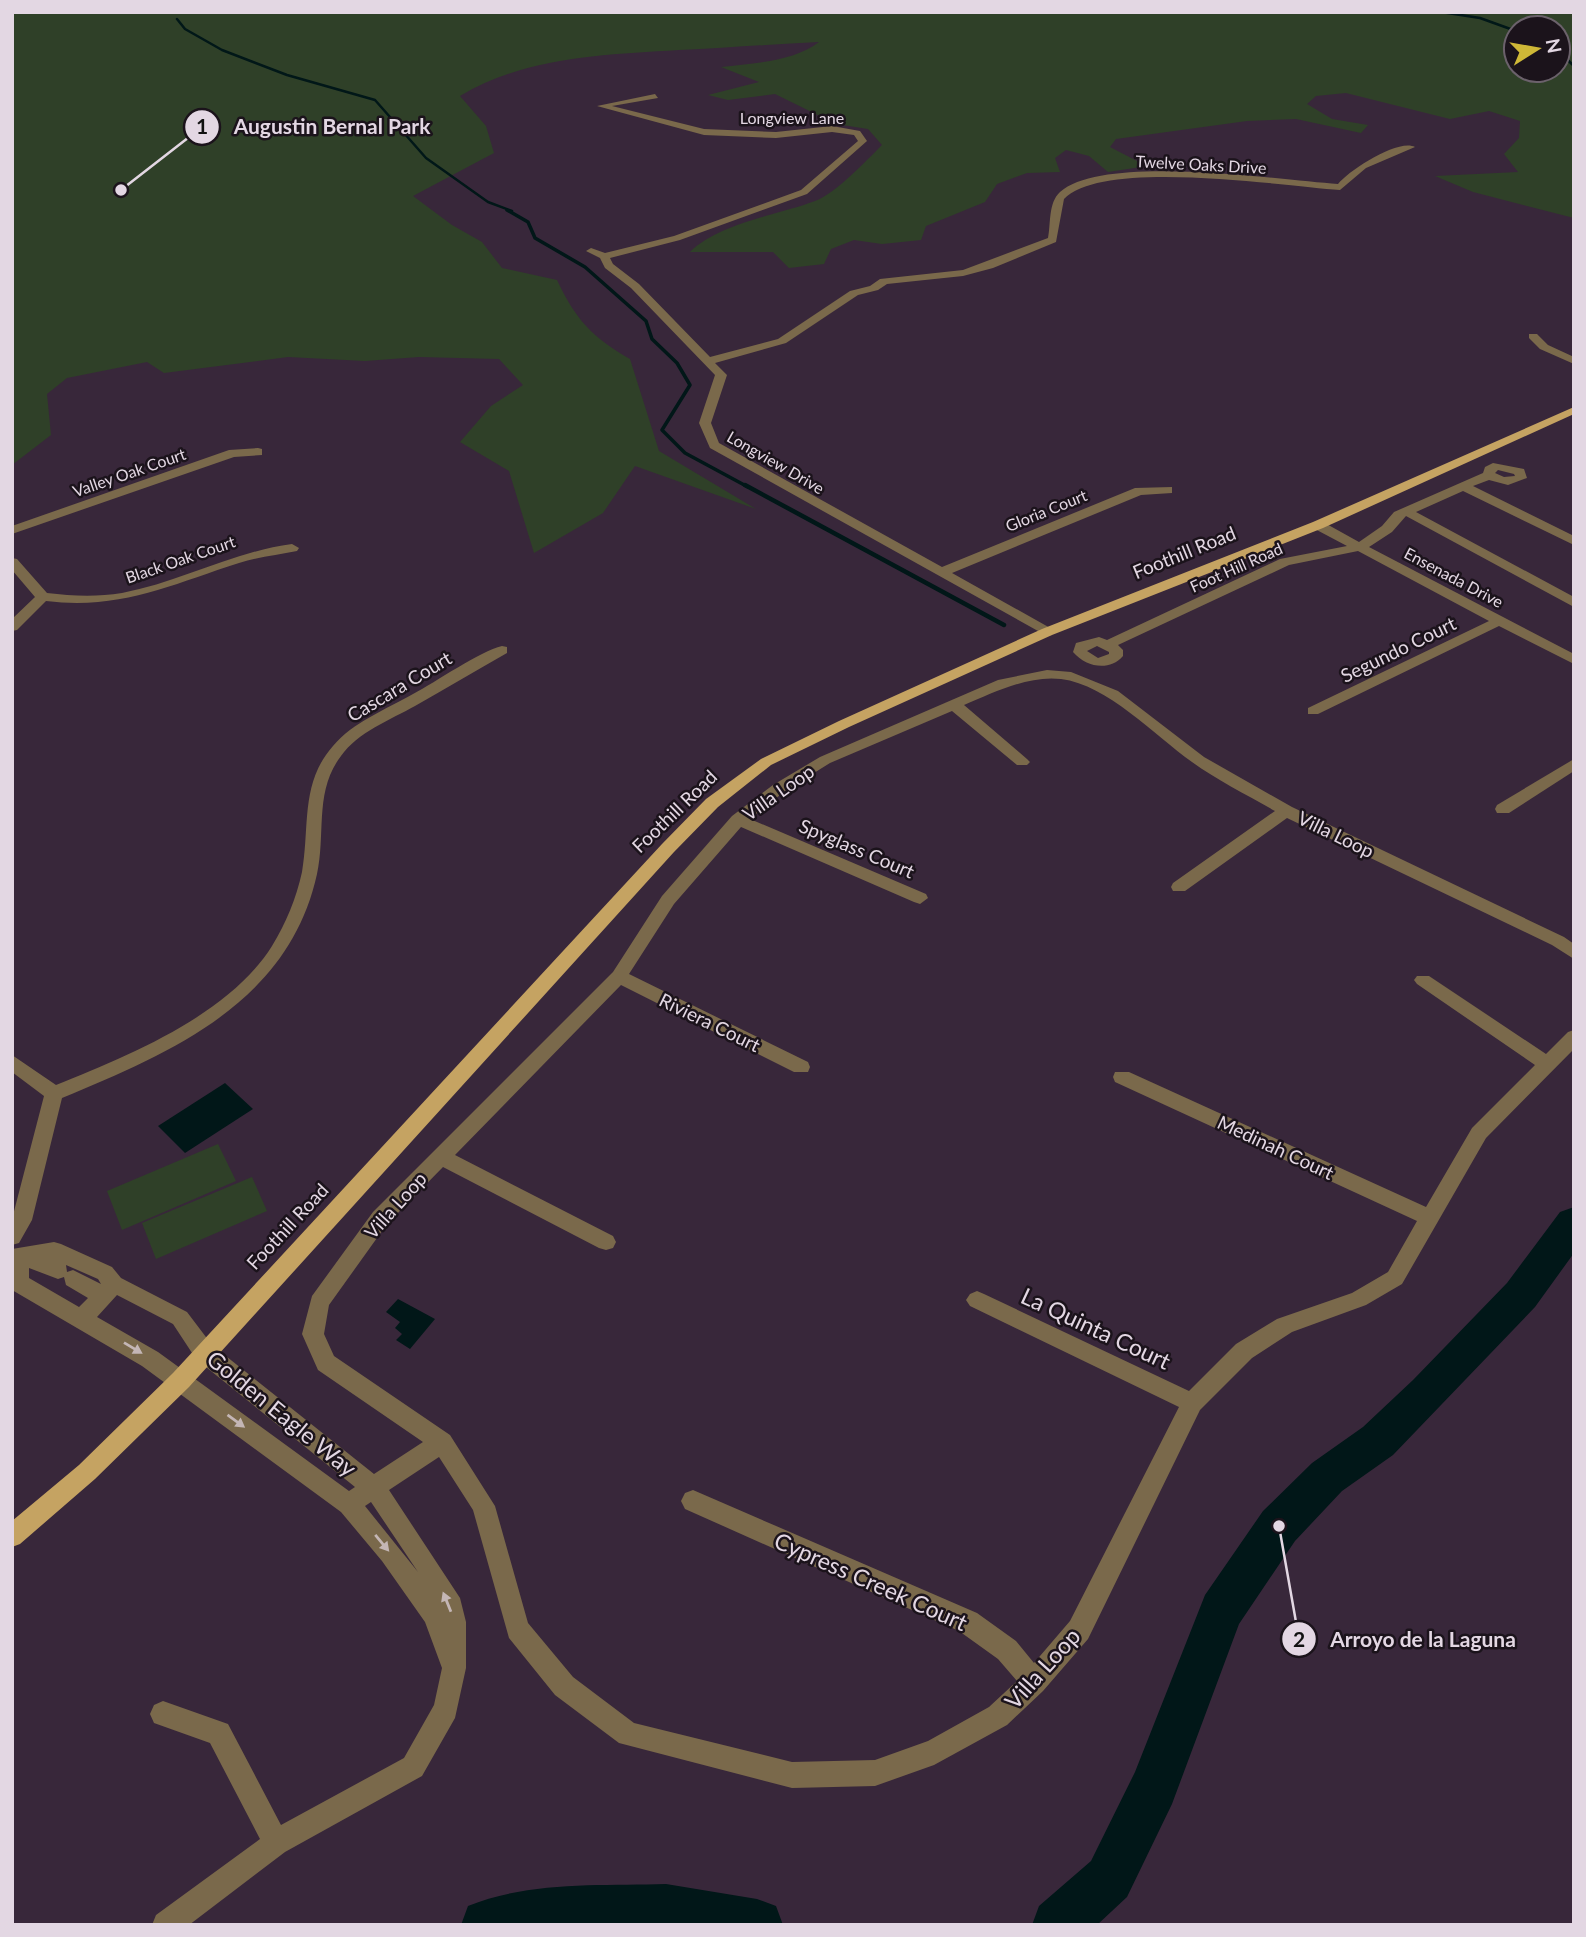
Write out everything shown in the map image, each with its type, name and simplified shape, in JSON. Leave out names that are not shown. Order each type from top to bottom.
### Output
[{"type":"main road","name":"Foothill Road","points":[[12,1536],[87,1472],[181,1380],[712,803],[766,762],[1046,632],[1318,525],[1574,410]]},
{"type":"street","name":"Longview Lane","points":[[604,256],[677,238],[804,192],[863,141],[857,133],[832,129],[776,135],[704,132],[601,106],[655,96]]},
{"type":"street","name":"Twelve Oaks Drive","points":[[709,361],[782,341],[853,293],[874,288],[884,281],[962,273],[989,266],[1053,240],[1058,222],[1055,209],[1063,194],[1091,181],[1142,173],[1340,187],[1349,172],[1370,161],[1411,147]]},
{"type":"street","name":"Longview Drive","points":[[591,251],[604,256],[609,266],[635,286],[722,375],[705,424],[714,444],[1046,632]]},
{"type":"street","points":[[1533,336],[1544,347],[1574,361]]},
{"type":"street","name":"Valley Oak Court","points":[[12,530],[233,453],[258,452]]},
{"type":"street","name":"Foot Hill Road","points":[[1110,644],[1285,562],[1360,547],[1406,511],[1489,475]]},
{"type":"street","points":[[1463,486],[1574,541]]},
{"type":"street","name":"Gloria Court","points":[[940,572],[1139,491],[1168,490]]},
{"type":"street","points":[[1406,511],[1574,603]]},
{"type":"street","name":"Ensenada Drive","points":[[1318,525],[1574,660]]},
{"type":"street","name":"Black Oak Court","points":[[43,597],[68,600],[132,595],[247,554],[292,548]]},
{"type":"street","points":[[12,562],[43,597],[12,626]]},
{"type":"street","name":"Segundo Court","points":[[1313,711],[1499,621]]},
{"type":"street","name":"Cascara Court","points":[[54,1094],[134,1061],[167,1043],[199,1025],[240,991],[266,965],[290,930],[304,901],[310,869],[314,803],[320,778],[338,749],[366,728],[502,650]]},
{"type":"street","name":"Villa Loop","points":[[1574,953],[1558,941],[1286,811],[1199,760],[1113,694],[1066,675],[1030,676],[1003,683],[825,760],[779,788],[738,820],[668,900],[619,976],[380,1217],[319,1302],[313,1334],[326,1363],[442,1443],[483,1506],[518,1629],[564,1686],[628,1734],[792,1775],[875,1773],[934,1752],[998,1716],[1034,1682],[1079,1630],[1192,1403],[1244,1351],[1285,1325],[1359,1299],[1395,1278],[1479,1133],[1574,1037]]},
{"type":"street","points":[[954,705],[1022,762]]},
{"type":"street","points":[[1503,809],[1574,764]]},
{"type":"street","points":[[1179,887],[1286,811]]},
{"type":"street","name":"Spyglass Court","points":[[738,820],[920,898]]},
{"type":"street","name":"Riviera Court","points":[[619,976],[801,1067]]},
{"type":"street","points":[[1423,980],[1547,1064]]},
{"type":"street","points":[[12,1062],[54,1094],[14,1251]]},
{"type":"street","name":"Medinah Court","points":[[1122,1077],[1430,1217]]},
{"type":"street","points":[[440,1157],[606,1241]]},
{"type":"street","name":"Golden Eagle Way","points":[[14,1251],[54,1250],[105,1273],[108,1290]]},
{"type":"street","name":"Golden Eagle Way","points":[[14,1251],[43,1262],[66,1275],[180,1318],[204,1352],[373,1487],[397,1518],[448,1598],[454,1622],[454,1668],[446,1709],[413,1767],[276,1843],[166,1925]]},
{"type":"street","name":"Golden Eagle Way","points":[[14,1251],[19,1283],[83,1318],[181,1380],[349,1504],[390,1553],[434,1615],[454,1668]]},
{"type":"street","points":[[83,1318],[108,1290]]},
{"type":"street","name":"La Quinta Court","points":[[977,1300],[1192,1403]]},
{"type":"street","points":[[349,1504],[442,1443]]},
{"type":"street","name":"Cypress Creek Court","points":[[693,1501],[968,1622],[1007,1650],[1034,1682]]},
{"type":"street","points":[[163,1714],[219,1733],[276,1843]]},
{"type":"green space","points":[[12,12],[1574,12],[1574,218],[1473,192],[1435,176],[1518,172],[1504,154],[1519,138],[1520,121],[1489,111],[1450,119],[1346,93],[1316,96],[1307,104],[1332,119],[1368,125],[1361,133],[1296,119],[1247,121],[1116,139],[1110,147],[1137,161],[1141,167],[1108,172],[1089,156],[1066,150],[1055,158],[1060,172],[1027,173],[997,184],[985,202],[926,226],[921,240],[882,244],[854,240],[831,249],[824,264],[789,268],[773,252],[690,252],[702,242],[733,227],[823,197],[882,145],[868,129],[836,124],[775,94],[728,100],[708,95],[759,82],[721,67],[785,58],[819,42],[566,60],[512,73],[460,96],[486,126],[494,153],[413,196],[452,225],[482,242],[502,268],[557,280],[586,326],[605,343],[630,359],[659,451],[756,509],[635,466],[603,513],[534,553],[509,471],[460,442],[491,406],[523,385],[499,359],[419,357],[365,361],[288,357],[164,373],[147,362],[67,378],[47,394],[51,435],[12,465]]},
{"type":"green space","points":[[218,1144],[236,1181],[122,1230],[107,1191]]},
{"type":"green space","points":[[252,1177],[267,1211],[156,1259],[142,1223]]},
{"type":"shaded area","points":[[225,1083],[253,1109],[185,1153],[158,1126]]},
{"type":"shaded area","points":[[398,1299],[435,1319],[410,1349],[396,1340],[402,1334],[395,1328],[400,1322],[386,1312]]},
{"type":"waterway","points":[[1441,12],[1480,18],[1502,26]]},
{"type":"waterway","points":[[177,19],[185,29],[222,50],[287,75],[375,100],[426,158],[488,202],[512,211]]},
{"type":"waterway","points":[[507,210],[528,222],[535,238],[585,267],[646,321],[652,339],[677,363],[690,385],[662,430],[685,453],[748,487]]},
{"type":"waterway","points":[[745,485],[1004,625]]},
{"type":"waterway","points":[[1058,1925],[1109,1879],[1154,1786],[1221,1611],[1279,1526],[1327,1477],[1378,1441],[1428,1393],[1521,1295],[1574,1223]]},
{"type":"waterway","points":[[487,1925],[563,1913],[666,1910],[757,1925]]},
{"type":"place","name":"Augustin Bernal Park","points":[[121,190]]},
{"type":"place","name":"Arroyo de la Laguna","points":[[1279,1526]]}]
